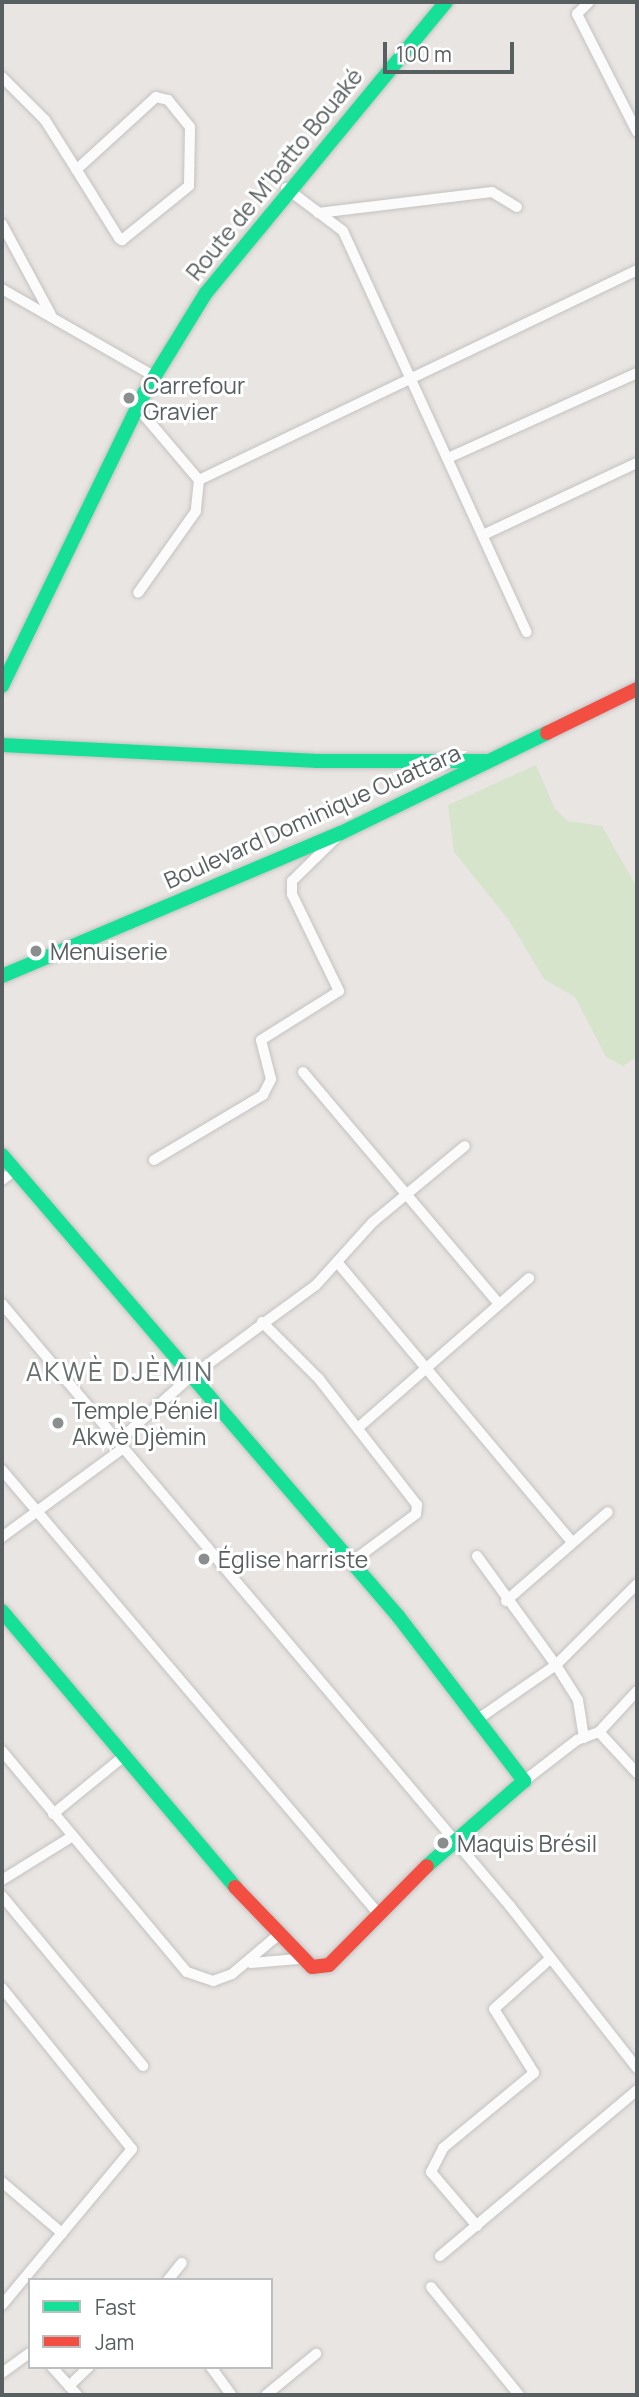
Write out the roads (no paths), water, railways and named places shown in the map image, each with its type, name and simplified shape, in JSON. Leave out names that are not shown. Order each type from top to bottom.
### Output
[{"type":"street","name":"Route de M'batto Bouaké","points":[[2,684],[137,407],[206,293],[286,188],[446,2]]},
{"type":"street","points":[[589,2],[577,14],[637,132]]},
{"type":"street","points":[[2,77],[45,120],[76,170],[126,240],[188,186],[190,127],[168,100],[156,97],[76,170]]},
{"type":"street","points":[[286,188],[343,231],[527,632]]},
{"type":"street","points":[[318,213],[492,192],[517,207]]},
{"type":"street","points":[[2,224],[51,315]]},
{"type":"street","points":[[200,480],[636,272]]},
{"type":"street","points":[[2,289],[154,376]]},
{"type":"street","points":[[449,458],[637,373]]},
{"type":"street","points":[[137,407],[200,480],[196,511],[138,593]]},
{"type":"street","points":[[483,535],[637,463]]},
{"type":"street","name":"Boulevard Dominique Ouattara","points":[[2,976],[341,833],[637,689]]},
{"type":"street","points":[[2,745],[318,761],[489,761]]},
{"type":"street","points":[[155,1160],[263,1095],[271,1079],[261,1040],[339,991],[292,894],[292,881],[341,833]]},
{"type":"street","points":[[303,1072],[403,1197],[499,1304]]},
{"type":"street","points":[[2,1537],[120,1445],[189,1378],[337,1262],[403,1197],[465,1146]]},
{"type":"street","points":[[2,1155],[121,1286],[189,1378],[481,1717],[524,1781]]},
{"type":"street","points":[[2,1180],[15,1170]]},
{"type":"street","points":[[337,1262],[429,1367],[570,1540]]},
{"type":"street","points":[[359,1427],[529,1278]]},
{"type":"street","points":[[2,1304],[551,1958],[637,2068]]},
{"type":"street","points":[[262,1322],[359,1427],[409,1493],[416,1514],[350,1563]]},
{"type":"street","points":[[2,1470],[376,1911]]},
{"type":"street","points":[[506,1601],[570,1540],[608,1512]]},
{"type":"street","points":[[477,1556],[578,1700],[584,1738]]},
{"type":"street","points":[[481,1717],[556,1665],[637,1584]]},
{"type":"street","points":[[2,1611],[123,1757],[298,1959]]},
{"type":"street","points":[[2,1751],[71,1837],[187,1972],[212,1981],[251,1963],[298,1959],[329,1965],[376,1911],[524,1781],[584,1738],[599,1732],[637,1691]]},
{"type":"street","points":[[599,1732],[637,1772]]},
{"type":"street","points":[[53,1814],[123,1757]]},
{"type":"street","points":[[2,1880],[71,1837]]},
{"type":"street","points":[[2,1896],[143,2066]]},
{"type":"street","points":[[251,1963],[277,1936]]},
{"type":"street","points":[[477,2225],[432,2172],[443,2148],[534,2073],[494,2009],[551,1958]]},
{"type":"street","points":[[2,1988],[131,2141],[130,2159],[62,2233],[2,2305]]},
{"type":"street","points":[[440,2256],[637,2090]]},
{"type":"street","points":[[2,2182],[62,2233]]},
{"type":"street","points":[[171,2278],[182,2263]]},
{"type":"street","points":[[431,2287],[519,2395]]},
{"type":"street","points":[[2,2374],[28,2354]]},
{"type":"street","points":[[266,2395],[316,2354]]},
{"type":"street","points":[[54,2369],[77,2395]]},
{"type":"street","points":[[69,2386],[87,2369]]},
{"type":"street","points":[[212,2369],[231,2395]]},
{"type":"place","name":"Carrefour Gravier","points":[[129,398]]},
{"type":"place","name":"Menuiserie","points":[[36,951]]},
{"type":"place","name":"Temple Péniel Akwè Djèmin","points":[[58,1423]]},
{"type":"place","name":"Église harriste","points":[[204,1559]]},
{"type":"place","name":"Maquis Brésil","points":[[443,1843]]},
{"type":"district","name":"AKWÈ DJÈMIN","points":[[120,1372]]}]
